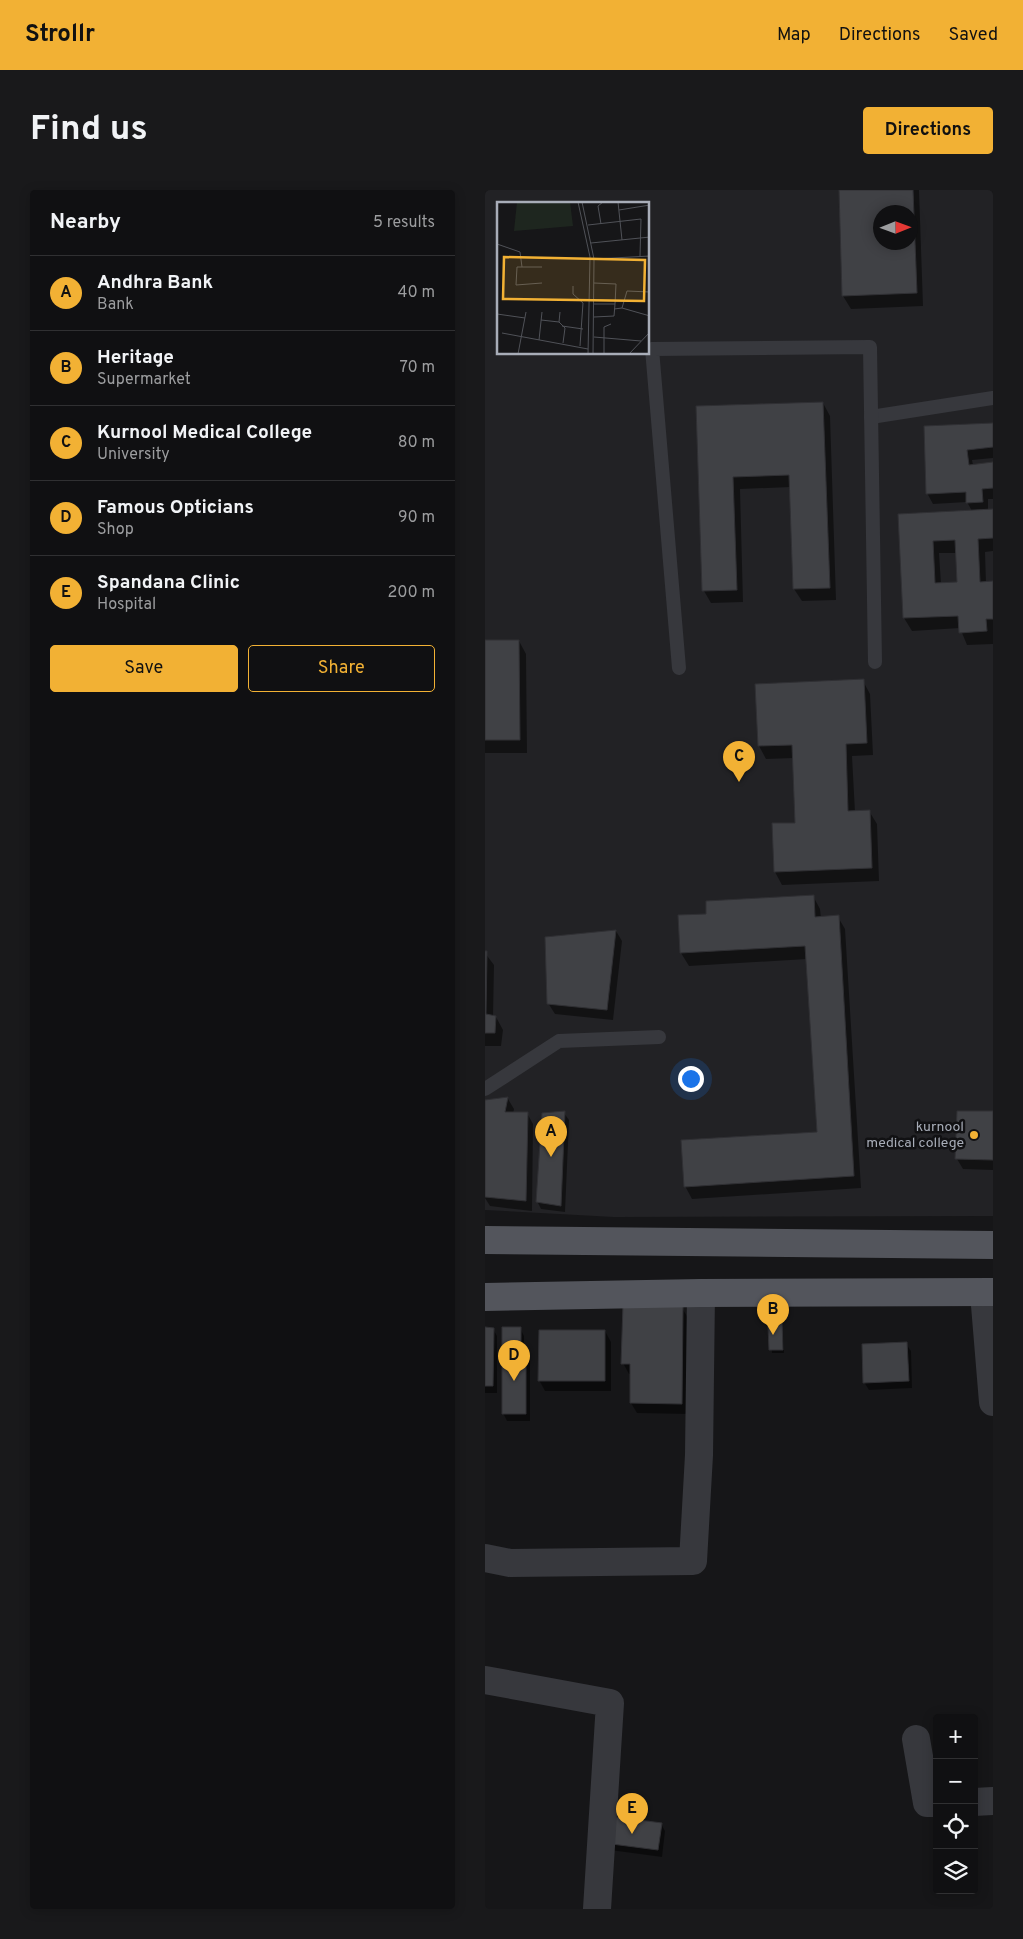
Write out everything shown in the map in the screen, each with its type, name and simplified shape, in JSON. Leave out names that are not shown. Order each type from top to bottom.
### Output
[{"type":"main road","points":[[485,1240],[993,1245]]},
{"type":"main road","points":[[485,1297],[701,1293],[989,1293]]},
{"type":"street","points":[[485,1558],[510,1563],[693,1561],[699,1454],[701,1293]]},
{"type":"street","points":[[989,1293],[993,1402]]},
{"type":"street","points":[[485,1680],[610,1703],[597,1909]]},
{"type":"street","points":[[916,1739],[927,1803],[933,1803]]},
{"type":"street","points":[[978,1802],[993,1801]]},
{"type":"lane","points":[[679,668],[652,349],[869,348],[875,662]]},
{"type":"lane","points":[[871,417],[993,398]]},
{"type":"lane","points":[[485,1089],[559,1041],[659,1037]]},
{"type":"shaded area","name":"kurnool medical college","points":[[485,190],[993,190],[993,1216],[614,1217],[485,1210]]},
{"type":"building","points":[[839,190],[913,190],[914,205],[873,205],[873,250],[915,250],[917,293],[842,296]]},
{"type":"building","points":[[823,402],[830,588],[793,589],[789,475],[733,477],[737,590],[702,591],[696,406]]},
{"type":"building","points":[[993,423],[993,447],[967,450],[969,465],[993,462],[993,488],[982,489],[983,502],[966,503],[966,492],[926,494],[924,426]]},
{"type":"building","points":[[993,509],[993,538],[978,539],[980,582],[993,581],[993,619],[986,619],[987,631],[959,633],[958,616],[903,618],[898,514]],"holes":[[[955,540],[957,582],[935,583],[933,541]]]},
{"type":"building","points":[[485,640],[519,640],[520,740],[485,740]]},
{"type":"building","points":[[864,679],[867,743],[846,744],[848,811],[870,810],[872,868],[774,872],[772,823],[795,823],[792,745],[758,746],[755,684]]},
{"type":"building","points":[[814,895],[815,917],[839,915],[854,1176],[684,1187],[681,1140],[817,1132],[805,946],[680,953],[678,915],[706,914],[706,901]]},
{"type":"building","points":[[616,930],[607,1010],[547,1004],[545,937]]},
{"type":"building","points":[[485,951],[487,951],[486,1014],[496,1016],[495,1033],[485,1033]]},
{"type":"building","points":[[508,1097],[505,1112],[528,1112],[526,1201],[485,1197],[485,1100]]},
{"type":"building","points":[[565,1111],[561,1206],[536,1202],[542,1113]]},
{"type":"building","name":"kurnool medical college","points":[[957,1111],[993,1111],[993,1160],[955,1159]]},
{"type":"building","points":[[623,1305],[683,1306],[682,1404],[630,1403],[630,1364],[621,1364]]},
{"type":"building","points":[[782,1322],[783,1350],[769,1350],[768,1326]]},
{"type":"building","points":[[485,1327],[494,1328],[493,1386],[485,1386]]},
{"type":"building","points":[[502,1327],[521,1327],[521,1349],[526,1349],[526,1414],[502,1414]]},
{"type":"building","points":[[539,1330],[605,1330],[605,1381],[538,1381]]},
{"type":"building","points":[[907,1342],[909,1381],[863,1383],[862,1344]]},
{"type":"building","points":[[608,1816],[662,1823],[658,1850],[604,1843]]},
{"type":"place","name":"Kurnool Medical College","points":[[739,782]]},
{"type":"place","name":"kurnool medical college","points":[[974,1135]]},
{"type":"place","name":"Andhra Bank","points":[[551,1157]]},
{"type":"place","name":"Heritage","points":[[773,1335]]},
{"type":"place","name":"Famous Opticians","points":[[514,1381]]},
{"type":"place","name":"Spandana Clinic","points":[[632,1834]]}]
